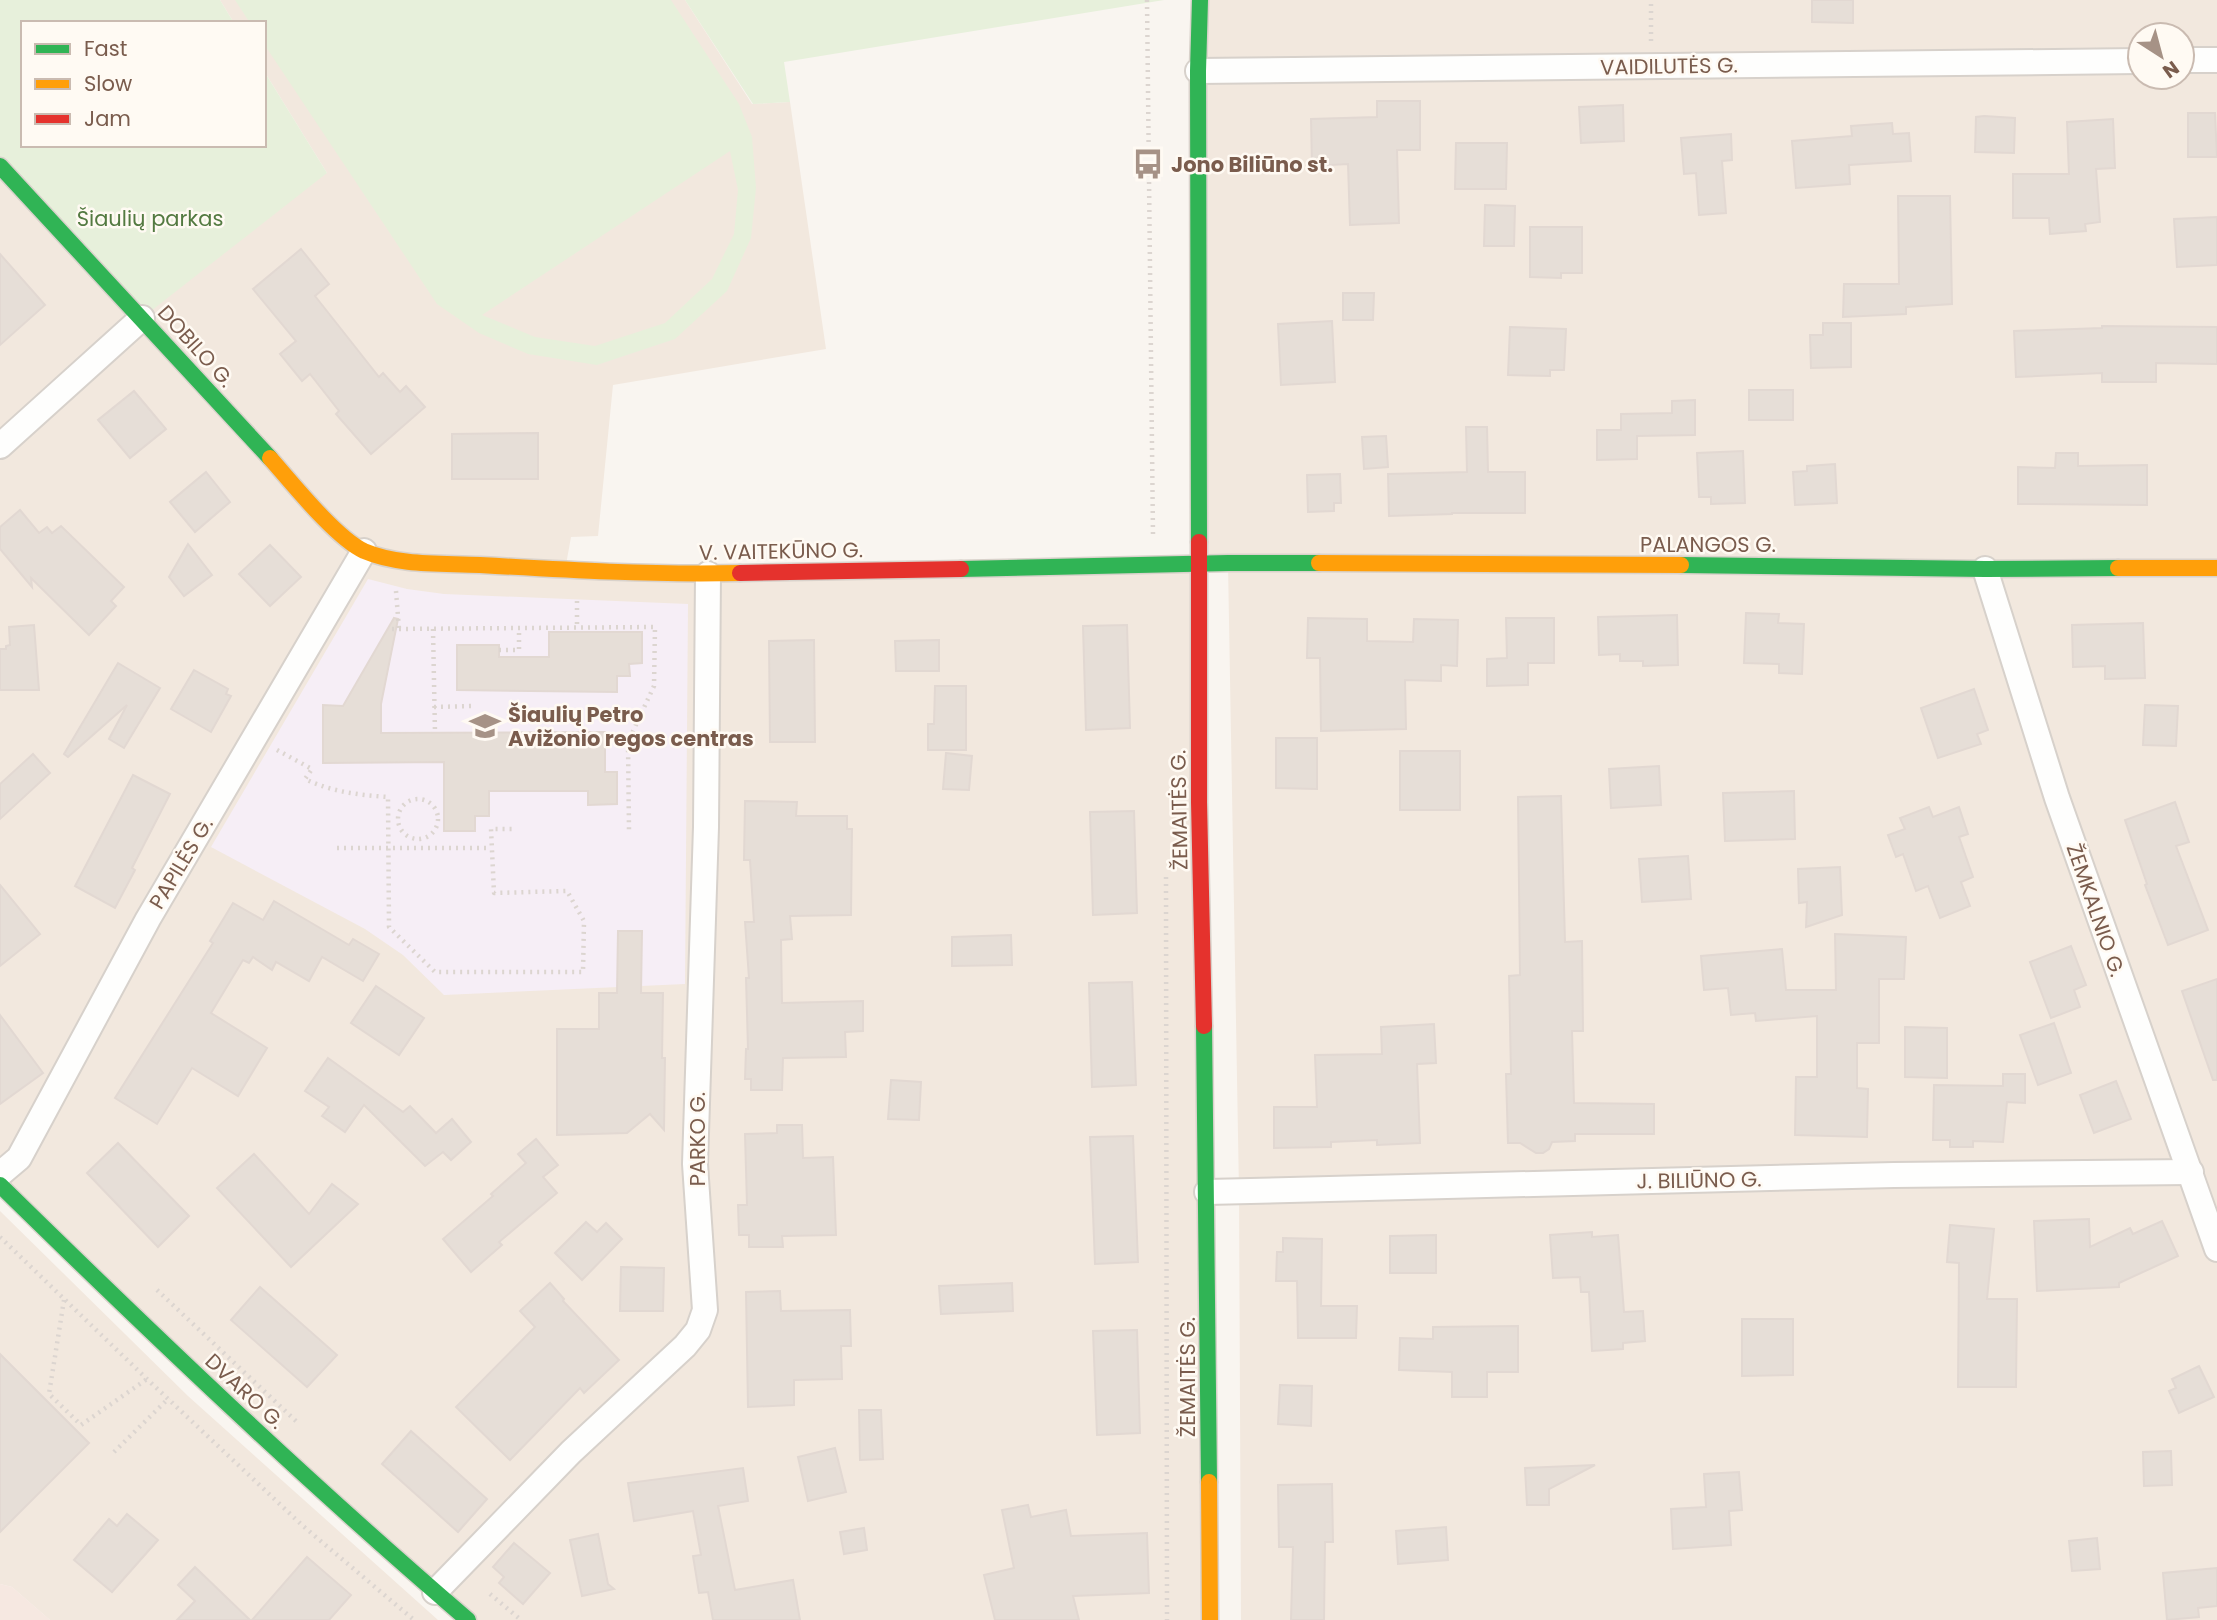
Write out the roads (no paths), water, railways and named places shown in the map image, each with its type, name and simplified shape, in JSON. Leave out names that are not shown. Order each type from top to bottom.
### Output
[{"type":"street","name":"ŽEMAITĖS G.","points":[[1200,0],[1199,802],[1207,1192],[1210,1620]]},
{"type":"street","points":[[2196,60],[2217,60]]},
{"type":"street","name":"VAIDILUTĖS G.","points":[[1198,71],[2126,61]]},
{"type":"street","name":"DOBILO G.","points":[[0,166],[333,527],[365,551]]},
{"type":"street","points":[[0,446],[142,318]]},
{"type":"street","name":"V. VAITEKŪNO G.","points":[[365,551],[394,559],[435,562],[564,570],[708,574],[1199,564]]},
{"type":"street","name":"PAPILĖS G.","points":[[0,1174],[19,1158],[148,919],[365,551]]},
{"type":"street","name":"PALANGOS G.","points":[[1199,564],[2217,568]]},
{"type":"street","name":"ŽEMKALNIO G.","points":[[1985,569],[2056,798],[2217,1249]]},
{"type":"street","name":"PARKO G.","points":[[435,1592],[571,1452],[685,1346],[698,1330],[705,1310],[695,1164],[706,827],[708,574]]},
{"type":"street","name":"J. BILIŪNO G.","points":[[1207,1192],[1894,1175],[2191,1172]]},
{"type":"street","name":"DVARO G.","points":[[0,1185],[329,1498],[468,1620]]},
{"type":"place","name":"Jono Biliūno st.","points":[[1148,164]]},
{"type":"place","name":"Šiaulių Petro Avižonio regos centras","points":[[485,726]]},
{"type":"park label","name":"Šiaulių parkas","points":[[150,218]]}]
